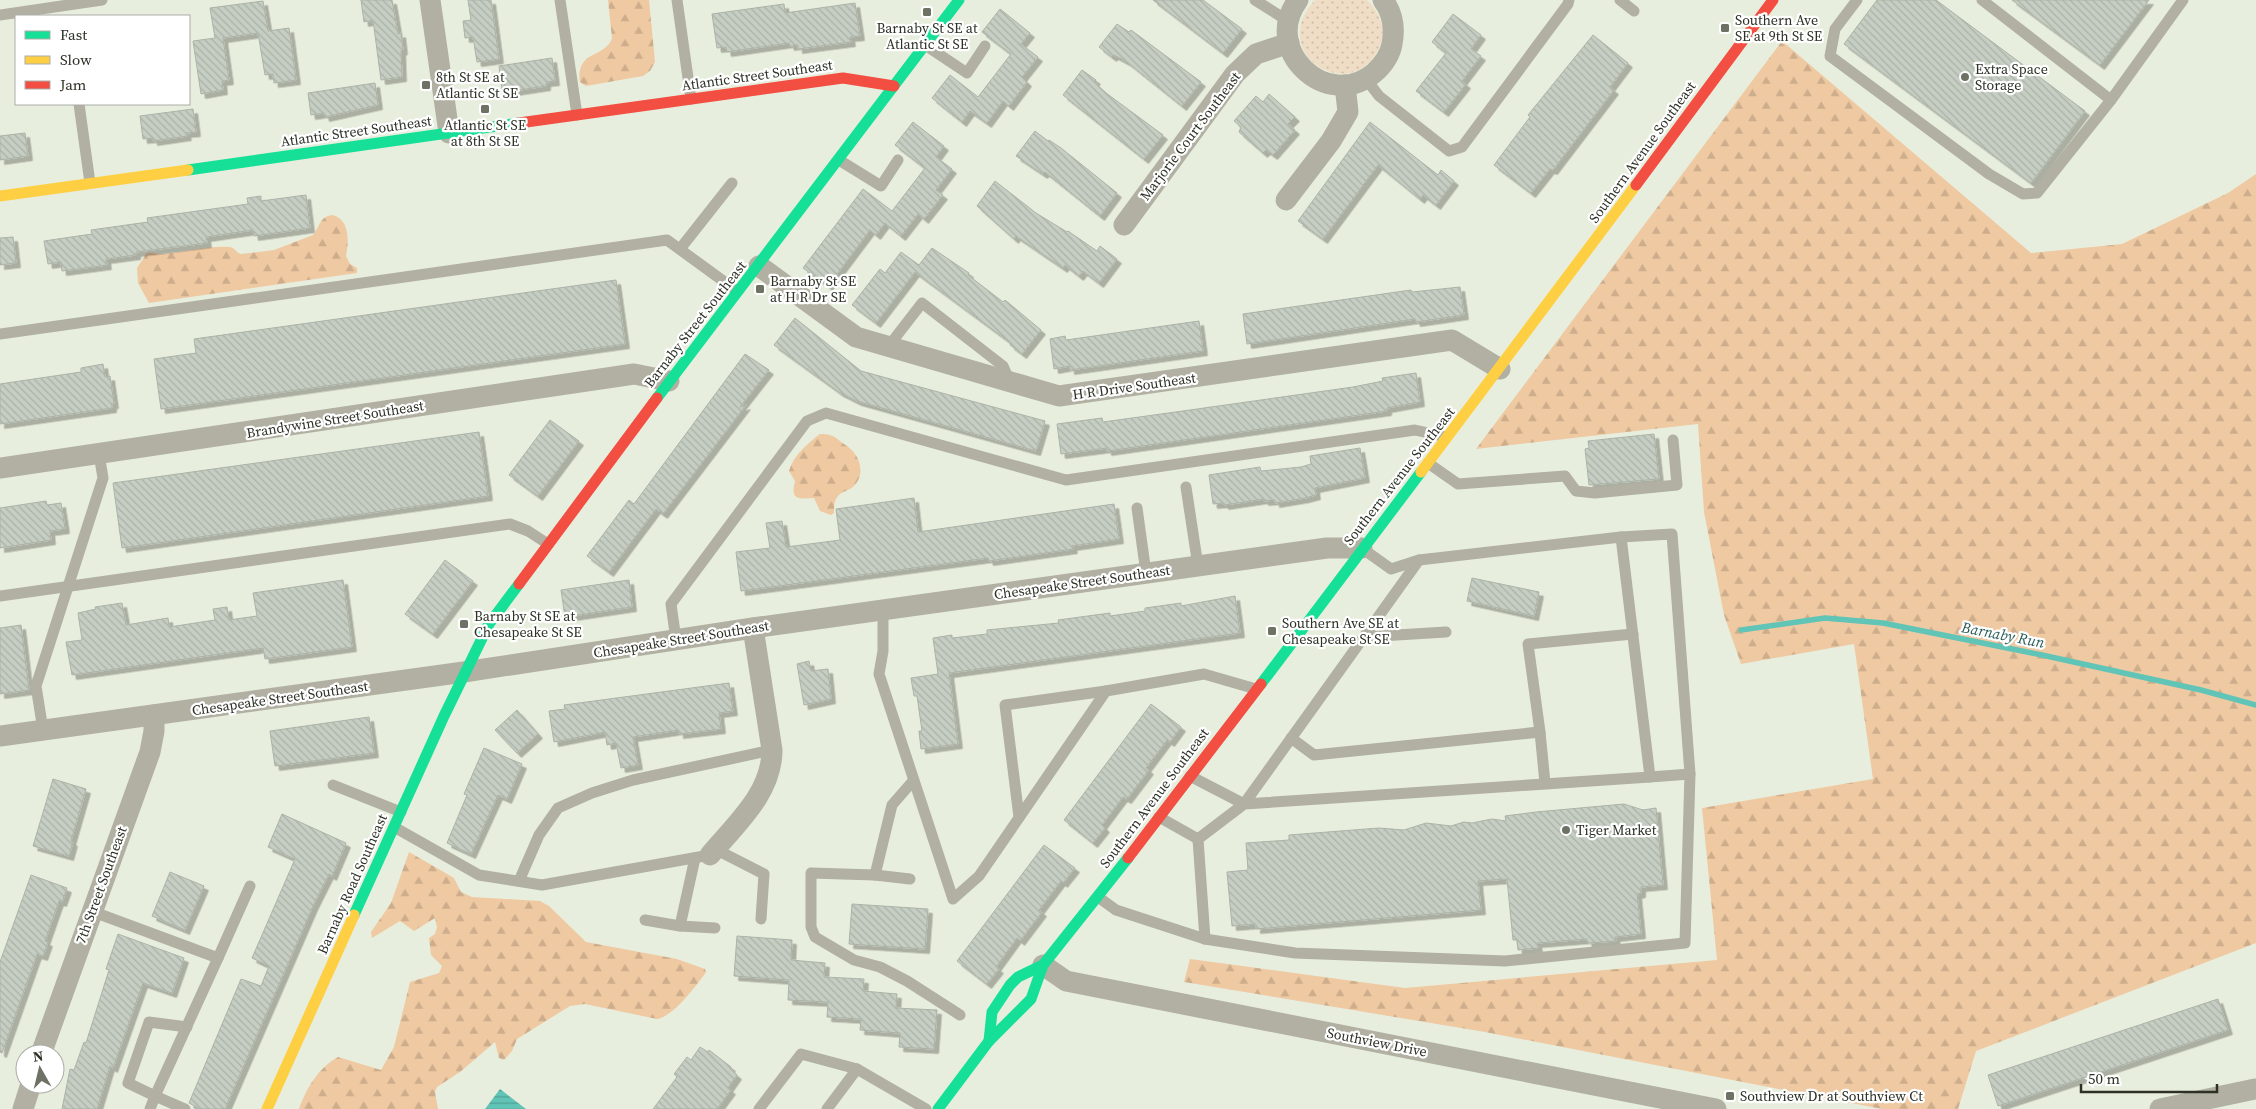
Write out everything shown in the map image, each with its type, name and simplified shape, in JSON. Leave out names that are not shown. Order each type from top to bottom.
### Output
[{"type":"street","points":[[430,0],[449,133]]},
{"type":"street","name":"Barnaby Street Southeast","points":[[464,672],[489,624],[670,381],[739,293],[959,0]]},
{"type":"street","points":[[1298,0],[1288,21],[1289,43],[1294,56],[1309,74],[1322,81],[1345,85],[1366,79],[1379,69],[1391,49],[1394,31],[1391,14],[1383,0]]},
{"type":"street","name":"Southern Avenue Southeast","points":[[938,1109],[989,1041],[1031,999],[1043,965],[1098,897],[1427,462],[1500,369],[1773,0]]},
{"type":"street","name":"Marjorie Court Southeast","points":[[1124,225],[1235,74],[1256,54],[1289,43]]},
{"type":"street","name":"Atlantic Street Southeast","points":[[0,196],[843,78],[894,86]]},
{"type":"street","points":[[1286,200],[1331,141],[1348,112],[1345,85]]},
{"type":"street","name":"H R Drive Southeast","points":[[759,266],[856,337],[1059,396],[1452,340],[1500,369]]},
{"type":"street","name":"Brandywine Street Southeast","points":[[0,468],[634,374],[670,381]]},
{"type":"street","name":"Chesapeake Street Southeast","points":[[0,736],[464,672],[753,628],[1327,548],[1362,548]]},
{"type":"street","points":[[707,854],[766,786],[771,770],[772,750],[753,628]]},
{"type":"street","name":"Barnaby Road Southeast","points":[[267,1109],[464,672]]},
{"type":"street","name":"7th Street Southeast","points":[[44,1044],[152,745],[154,715]]},
{"type":"street","name":"Southern Avenue Southeast","points":[[989,1041],[992,1012],[1010,985],[1018,977],[1043,965]]},
{"type":"street","name":"Southview Drive","points":[[1043,965],[1066,982],[1689,1106],[1716,1109]]},
{"type":"street","points":[[2160,1109],[2255,1089]]},
{"type":"street","points":[[23,1109],[28,1094]]},
{"type":"lane","points":[[0,15],[65,7],[102,0]]},
{"type":"lane","points":[[560,0],[577,115]]},
{"type":"lane","points":[[677,0],[691,99]]},
{"type":"lane","points":[[1255,0],[1288,21]]},
{"type":"lane","points":[[1620,0],[1634,11]]},
{"type":"lane","points":[[1856,0],[1835,29],[1830,56],[1989,174],[2023,194],[2037,193],[2111,100],[2183,0]]},
{"type":"lane","points":[[1982,0],[2111,100]]},
{"type":"lane","points":[[1366,79],[1379,96],[1449,151],[1462,147],[1569,2]]},
{"type":"lane","points":[[925,45],[967,73],[985,46]]},
{"type":"lane","points":[[79,105],[90,183]]},
{"type":"lane","points":[[839,160],[881,186],[898,160]]},
{"type":"lane","points":[[680,249],[732,183]]},
{"type":"lane","points":[[0,334],[667,240],[739,293]]},
{"type":"lane","points":[[888,347],[922,303],[1003,366],[1010,382]]},
{"type":"lane","points":[[676,640],[672,604],[807,421],[826,413],[1066,480],[1415,430],[1448,437]]},
{"type":"lane","points":[[1427,462],[1458,484],[1565,476],[1576,491],[1595,493],[1677,486],[1673,440]]},
{"type":"lane","points":[[43,730],[36,686],[103,478],[99,454]]},
{"type":"lane","points":[[1186,487],[1198,566]]},
{"type":"lane","points":[[1137,508],[1146,573]]},
{"type":"lane","points":[[0,596],[510,524],[528,531],[548,544]]},
{"type":"lane","points":[[1098,897],[1116,910],[1205,939],[1295,953],[1505,961],[1685,943],[1690,774],[1672,534],[1419,560],[1391,569],[1362,548]]},
{"type":"lane","points":[[1621,538],[1650,777]]},
{"type":"lane","points":[[1198,839],[1244,804],[1419,560]]},
{"type":"lane","points":[[883,610],[883,651],[879,674],[913,782],[953,898],[979,876],[1106,691]]},
{"type":"lane","points":[[1364,637],[1446,632]]},
{"type":"lane","points":[[1545,783],[1528,644],[1632,634]]},
{"type":"lane","points":[[1019,817],[1005,705],[1106,691],[1204,674],[1256,689]]},
{"type":"lane","points":[[1291,738],[1314,754],[1540,732]]},
{"type":"lane","points":[[519,881],[539,835],[558,808],[592,793],[633,780],[772,750]]},
{"type":"lane","points":[[1190,776],[1244,804],[1690,774]]},
{"type":"lane","points":[[875,875],[892,805],[913,782]]},
{"type":"lane","points":[[333,786],[401,812]]},
{"type":"lane","points":[[1159,817],[1198,839]]},
{"type":"lane","points":[[394,827],[478,875],[542,885],[707,854],[764,874],[761,918]]},
{"type":"lane","points":[[1198,839],[1205,939]]},
{"type":"lane","points":[[680,926],[707,854]]},
{"type":"lane","points":[[910,879],[875,875],[811,873],[811,926],[815,938],[854,960],[880,967],[898,976],[960,1014]]},
{"type":"lane","points":[[150,1109],[250,886]]},
{"type":"lane","points":[[91,911],[218,958]]},
{"type":"lane","points":[[645,920],[680,926],[715,928]]},
{"type":"lane","points":[[185,1109],[128,1083],[149,1022],[187,1027]]},
{"type":"lane","points":[[759,1109],[801,1054],[857,1069],[926,1109]]},
{"type":"lane","points":[[827,1109],[857,1069]]},
{"type":"shaded area","points":[[1315,0],[1367,0],[1381,21],[1383,32],[1380,45],[1368,63],[1352,72],[1335,73],[1319,67],[1307,55],[1300,39],[1302,20]]},
{"type":"green space","points":[[608,0],[649,0],[655,62],[650,71],[643,76],[586,86],[580,82],[582,64],[608,45],[612,38]]},
{"type":"green space","points":[[1782,41],[2031,253],[2122,244],[2228,193],[2256,174],[2256,943],[1976,1051],[1958,1109],[1882,1109],[1485,1032],[1184,982],[1190,959],[1405,988],[1717,960],[1702,808],[1873,779],[1854,644],[1741,664],[1724,615],[1704,512],[1698,424],[1476,449]]},
{"type":"green space","points":[[332,215],[338,217],[345,226],[348,237],[346,256],[350,264],[357,268],[357,273],[149,303],[138,283],[137,268],[147,253],[162,254],[222,247],[231,247],[241,254],[274,250],[313,235],[322,220]]},
{"type":"green space","points":[[820,434],[832,436],[847,446],[855,454],[860,465],[858,481],[838,496],[834,513],[831,515],[820,511],[814,498],[800,498],[795,495],[795,481],[789,471],[797,455]]},
{"type":"green space","points":[[409,852],[454,878],[461,892],[472,897],[540,901],[549,906],[586,942],[677,959],[705,969],[706,972],[677,1007],[670,1013],[657,1019],[585,1004],[570,1006],[517,1039],[512,1051],[504,1060],[499,1058],[495,1042],[460,1072],[437,1087],[435,1092],[438,1109],[299,1109],[305,1094],[319,1073],[338,1057],[381,1070],[394,1047],[410,982],[439,973],[442,966],[431,955],[429,938],[435,934],[437,927],[435,918],[414,931],[400,921],[372,938],[371,932],[391,903]]},
{"type":"water","points":[[500,1089],[526,1109],[485,1109]]},
{"type":"building","points":[[361,0],[392,0],[398,34],[401,33],[403,50],[401,51],[402,77],[381,80],[373,20],[364,22]]},
{"type":"building","points":[[468,0],[491,0],[499,59],[477,62],[473,37],[465,38],[463,21],[471,20]]},
{"type":"building","points":[[1153,0],[1203,0],[1242,29],[1223,53]]},
{"type":"building","name":"Extra Space Storage","points":[[1877,0],[1936,0],[2085,111],[2031,183],[1844,44]]},
{"type":"building","name":"Extra Space Storage","points":[[2012,0],[2149,0],[2100,65]]},
{"type":"building","points":[[263,1],[268,31],[289,28],[296,80],[274,83],[273,74],[265,75],[258,33],[223,38],[229,80],[222,81],[223,90],[201,94],[193,41],[215,38],[210,8]]},
{"type":"building","points":[[855,3],[860,36],[850,37],[851,42],[798,49],[798,45],[790,46],[789,43],[727,52],[726,47],[717,48],[712,14],[784,4],[785,13]]},
{"type":"building","points":[[1000,9],[1030,33],[1021,44],[1038,57],[1022,77],[1027,82],[1009,106],[1003,101],[987,123],[970,111],[962,122],[932,98],[950,75],[978,97],[1011,54],[982,32]]},
{"type":"building","points":[[1453,14],[1481,35],[1471,49],[1481,56],[1462,81],[1466,84],[1444,112],[1416,91],[1446,53],[1432,42]]},
{"type":"building","points":[[1117,24],[1129,32],[1131,30],[1201,82],[1182,106],[1127,62],[1114,55],[1112,57],[1099,47]]},
{"type":"building","points":[[1593,35],[1628,63],[1610,87],[1614,90],[1553,170],[1550,169],[1531,193],[1494,165],[1530,117],[1528,115]]},
{"type":"building","points":[[552,58],[555,81],[546,82],[546,86],[513,91],[512,87],[502,89],[499,66]]},
{"type":"building","points":[[1082,70],[1096,80],[1094,82],[1106,93],[1163,135],[1144,159],[1063,95]]},
{"type":"building","points":[[375,83],[378,105],[325,117],[324,113],[311,115],[308,93]]},
{"type":"building","points":[[1269,94],[1295,117],[1288,124],[1295,130],[1273,155],[1266,150],[1263,153],[1239,132],[1241,127],[1234,121],[1256,96],[1263,102]]},
{"type":"building","points":[[193,109],[196,132],[186,133],[187,136],[153,141],[153,138],[143,139],[140,116]]},
{"type":"building","points":[[913,122],[944,146],[936,157],[952,169],[936,190],[943,195],[924,219],[918,214],[901,236],[885,223],[876,235],[870,230],[828,286],[803,268],[863,189],[892,211],[925,168],[895,145]]},
{"type":"building","points":[[1370,122],[1438,175],[1441,170],[1454,181],[1436,205],[1423,195],[1420,199],[1378,165],[1323,239],[1298,221]]},
{"type":"building","points":[[1035,131],[1061,148],[1117,193],[1100,216],[1045,172],[1043,174],[1016,156]]},
{"type":"building","points":[[25,133],[28,156],[0,160],[0,136]]},
{"type":"building","points":[[995,181],[1036,213],[1068,231],[1097,251],[1100,246],[1117,259],[1099,283],[1083,271],[1079,276],[1065,265],[1063,268],[1016,236],[1014,239],[977,206]]},
{"type":"building","points":[[306,195],[310,228],[254,236],[253,230],[206,237],[207,243],[136,252],[136,255],[106,259],[107,265],[62,271],[61,262],[48,264],[44,241],[92,234],[91,230],[148,222],[147,218],[248,204],[247,198],[261,196],[261,201]]},
{"type":"building","points":[[13,237],[16,263],[0,265],[0,238]]},
{"type":"building","points":[[932,248],[969,273],[968,275],[1003,302],[1005,300],[1041,330],[1022,354],[1010,345],[1011,343],[915,272],[876,323],[852,305],[880,269],[885,273],[901,252],[919,265]]},
{"type":"building","points":[[616,280],[625,344],[161,409],[154,359],[196,353],[194,339]]},
{"type":"building","points":[[1460,287],[1464,315],[1416,322],[1415,319],[1247,344],[1243,314],[1411,290],[1412,292]]},
{"type":"building","points":[[795,318],[861,371],[1045,421],[1036,451],[857,401],[839,392],[774,345]]},
{"type":"building","points":[[1199,321],[1203,351],[1070,370],[1070,366],[1054,369],[1050,339],[1065,336],[1066,340]]},
{"type":"building","points":[[745,354],[769,370],[740,407],[746,405],[663,514],[656,509],[609,572],[587,556],[629,500],[634,504]]},
{"type":"building","points":[[103,364],[105,377],[110,376],[114,404],[112,404],[112,408],[0,424],[0,384],[81,372],[81,368]]},
{"type":"building","points":[[1416,373],[1420,402],[1387,408],[1387,411],[1107,451],[1107,448],[1061,454],[1057,424],[1102,418],[1103,422],[1353,387],[1383,381],[1382,378]]},
{"type":"building","points":[[550,420],[579,441],[538,496],[509,475]]},
{"type":"building","points":[[479,432],[488,496],[122,548],[113,483]]},
{"type":"building","points":[[1654,434],[1659,479],[1589,485],[1585,449],[1589,448],[1588,441]]},
{"type":"building","points":[[1360,448],[1365,478],[1315,488],[1316,495],[1305,498],[1275,503],[1275,500],[1264,501],[1264,499],[1224,505],[1224,503],[1213,504],[1209,475],[1260,467],[1261,471],[1301,467],[1311,464],[1310,456]]},
{"type":"building","points":[[914,498],[918,532],[1114,504],[1119,539],[1072,546],[1073,549],[989,561],[988,558],[741,591],[736,552],[770,548],[766,523],[782,521],[786,547],[840,540],[836,509]]},
{"type":"building","points":[[46,501],[47,505],[61,503],[65,529],[50,531],[51,540],[0,548],[0,508]]},
{"type":"building","points":[[445,560],[473,581],[433,634],[405,614]]},
{"type":"building","points":[[1472,578],[1539,592],[1534,616],[1467,601]]},
{"type":"building","points":[[343,580],[352,647],[265,659],[263,648],[72,675],[66,642],[82,640],[78,613],[96,609],[95,607],[122,603],[126,625],[168,618],[169,627],[215,620],[213,609],[227,607],[229,620],[257,616],[253,593]]},
{"type":"building","points":[[629,580],[632,607],[565,617],[561,590]]},
{"type":"building","points":[[1235,596],[1240,633],[949,673],[958,744],[921,749],[919,731],[922,731],[917,696],[914,696],[911,678],[938,674],[933,638],[952,635],[952,638],[987,634],[987,630],[1059,623],[1058,620],[1110,613],[1110,616],[1145,611],[1145,608],[1181,603],[1181,606]]},
{"type":"building","points":[[21,625],[29,690],[0,694],[0,628]]},
{"type":"building","points":[[809,661],[811,671],[828,669],[831,699],[804,705],[797,664]]},
{"type":"building","points":[[729,683],[733,711],[719,713],[721,729],[679,734],[679,730],[633,737],[638,765],[621,768],[616,743],[607,745],[605,732],[554,742],[549,711],[565,709],[564,705]]},
{"type":"building","points":[[1151,704],[1181,727],[1170,742],[1167,740],[1146,768],[1149,770],[1127,799],[1123,797],[1102,825],[1105,828],[1093,843],[1064,820]]},
{"type":"building","points":[[517,710],[538,734],[517,753],[495,730]]},
{"type":"building","points":[[369,717],[374,753],[275,766],[270,731]]},
{"type":"building","points":[[484,748],[522,764],[507,799],[498,795],[471,854],[447,843],[467,795],[464,794]]},
{"type":"building","points":[[53,779],[86,789],[71,841],[73,842],[69,856],[33,846]]},
{"type":"building","points":[[1624,804],[1643,810],[1656,808],[1663,885],[1641,887],[1641,893],[1637,894],[1641,934],[1615,937],[1616,941],[1588,943],[1587,939],[1537,943],[1538,948],[1518,950],[1517,940],[1513,940],[1507,879],[1478,881],[1481,910],[1256,929],[1256,924],[1232,926],[1227,872],[1248,870],[1246,843],[1289,840],[1289,835],[1379,828],[1404,830],[1426,823],[1451,826],[1464,822],[1472,823],[1492,819],[1506,821],[1505,816]]},
{"type":"building","points":[[282,814],[346,843],[332,876],[329,874],[313,906],[225,1109],[201,1109],[189,1103],[241,979],[261,986],[269,966],[252,958],[295,859],[268,847]]},
{"type":"building","points":[[1044,845],[1075,868],[1063,883],[1061,881],[1039,910],[1042,912],[1020,941],[1017,938],[996,967],[999,969],[987,984],[957,961]]},
{"type":"building","points":[[170,872],[204,886],[185,930],[152,916]]},
{"type":"building","points":[[31,875],[67,888],[62,902],[59,901],[45,941],[48,942],[43,956],[37,954],[2,1053],[0,1052],[0,962]]},
{"type":"building","points":[[852,904],[928,909],[925,949],[849,944]]},
{"type":"building","points":[[118,934],[184,958],[172,993],[143,983],[113,1068],[110,1066],[97,1109],[62,1109],[70,1069],[74,1070],[84,1042],[86,1043],[109,970],[106,969]]},
{"type":"building","points":[[737,936],[792,940],[791,960],[825,963],[824,977],[864,979],[863,991],[897,994],[896,1008],[937,1010],[934,1049],[899,1047],[900,1033],[860,1030],[861,1019],[827,1017],[828,1002],[788,1000],[789,980],[734,976]]},
{"type":"building","points":[[2218,999],[2228,1030],[1998,1106],[1988,1075]]},
{"type":"building","points":[[700,1047],[708,1052],[709,1050],[731,1067],[730,1069],[737,1075],[728,1088],[731,1090],[717,1109],[653,1109],[677,1077],[674,1074],[687,1057],[691,1060]]},
{"type":"waterway","name":"Barnaby Run","points":[[1741,630],[1825,618],[1883,623],[2042,655],[2201,690],[2256,705]]},
{"type":"traffic: fast","points":[[657,398],[959,0]]},
{"type":"traffic: fast","points":[[188,170],[519,123]]},
{"type":"traffic: fast","points":[[1261,684],[1421,472]]},
{"type":"traffic: fast","points":[[354,915],[444,716],[489,624],[519,584]]},
{"type":"traffic: fast","points":[[989,1041],[992,1012],[1010,985],[1018,977],[1043,965],[1128,858]]},
{"type":"traffic: fast","points":[[938,1109],[989,1041],[1031,999],[1043,965]]},
{"type":"traffic: slow","points":[[0,196],[188,170]]},
{"type":"traffic: slow","points":[[1421,472],[1636,185]]},
{"type":"traffic: slow","points":[[267,1109],[354,915]]},
{"type":"traffic: jam","points":[[1636,185],[1773,0]]},
{"type":"traffic: jam","points":[[519,123],[843,78],[894,86]]},
{"type":"traffic: jam","points":[[519,584],[657,398]]},
{"type":"traffic: jam","points":[[1128,858],[1261,684]]},
{"type":"place","name":"Barnaby St SE at Atlantic St SE","points":[[927,12]]},
{"type":"place","name":"Southern Ave SE at 9th St SE","points":[[1725,28]]},
{"type":"place","name":"Extra Space Storage","points":[[1965,77]]},
{"type":"place","name":"8th St SE at Atlantic St SE","points":[[426,85]]},
{"type":"place","name":"Atlantic St SE at 8th St SE","points":[[485,109]]},
{"type":"place","name":"Barnaby St SE at H R Dr SE","points":[[760,289]]},
{"type":"place","name":"Barnaby St SE at Chesapeake St SE","points":[[464,624]]},
{"type":"place","name":"Southern Ave SE at Chesapeake St SE","points":[[1272,631]]},
{"type":"place","name":"Tiger Market","points":[[1566,830]]},
{"type":"place","name":"Southview Dr at Southview Ct","points":[[1730,1096]]}]
